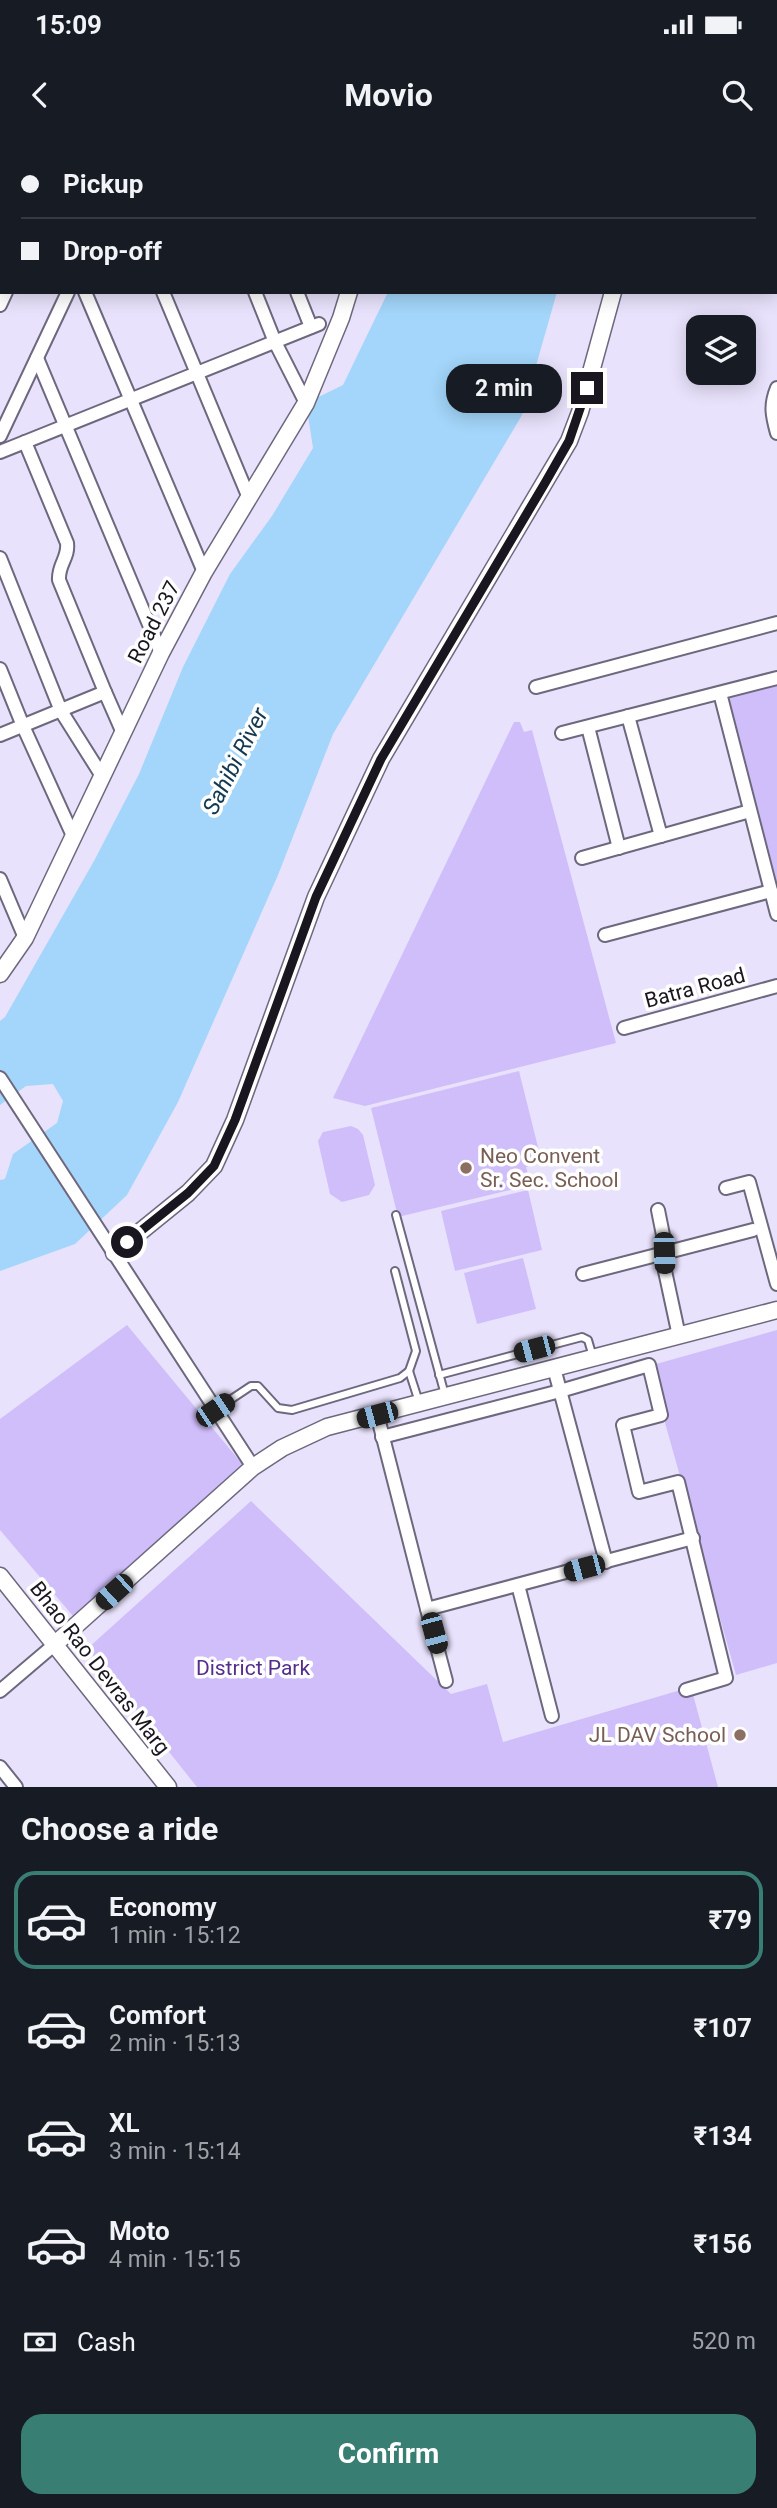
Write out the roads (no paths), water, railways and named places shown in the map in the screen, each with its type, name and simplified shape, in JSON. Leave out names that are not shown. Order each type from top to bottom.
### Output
[{"type":"street","points":[[0,436],[67,294]]},
{"type":"street","points":[[86,294],[204,572]]},
{"type":"street","points":[[164,294],[250,498]]},
{"type":"street","points":[[256,294],[275,342],[306,403]]},
{"type":"street","points":[[0,452],[315,326],[298,294]]},
{"type":"street","name":"Road 237","points":[[0,974],[25,938],[161,653],[204,572],[306,403],[341,318],[347,294]]},
{"type":"street","points":[[114,1253],[188,1193],[214,1166],[235,1120],[316,897],[381,759],[569,441],[580,412],[612,294]]},
{"type":"street","points":[[37,358],[161,653]]},
{"type":"street","points":[[777,388],[772,403],[777,433]]},
{"type":"street","points":[[25,442],[67,543],[68,552],[58,569],[59,580],[123,733]]},
{"type":"street","points":[[0,558],[61,711],[102,776]]},
{"type":"street","points":[[536,687],[777,623]]},
{"type":"street","points":[[0,669],[74,838]]},
{"type":"street","points":[[562,733],[777,678]]},
{"type":"street","points":[[0,736],[105,692]]},
{"type":"street","points":[[720,693],[777,914]]},
{"type":"street","points":[[628,716],[661,836]]},
{"type":"street","points":[[588,727],[619,848]]},
{"type":"street","points":[[582,858],[750,811]]},
{"type":"street","points":[[0,879],[25,938]]},
{"type":"street","points":[[605,935],[771,891]]},
{"type":"street","name":"Batra Road","points":[[624,1028],[777,986]]},
{"type":"street","points":[[0,1078],[253,1467]]},
{"type":"street","points":[[726,1188],[749,1182],[777,1284]]},
{"type":"street","points":[[658,1210],[664,1240],[665,1270],[679,1336]]},
{"type":"street","points":[[583,1274],[753,1230]]},
{"type":"street","points":[[0,1690],[253,1467],[282,1448],[327,1427],[777,1310]]},
{"type":"street","points":[[643,1345],[661,1415],[623,1425],[639,1492],[678,1482],[726,1678],[686,1690]]},
{"type":"street","points":[[383,1437],[649,1365]]},
{"type":"street","points":[[554,1368],[606,1562]]},
{"type":"street","points":[[377,1415],[446,1681]]},
{"type":"street","points":[[427,1609],[693,1538]]},
{"type":"street","name":"Bhao Rao Devras Marg","points":[[0,1576],[168,1787]]},
{"type":"street","points":[[518,1585],[552,1716]]},
{"type":"street","points":[[0,1768],[16,1787]]},
{"type":"lane","points":[[396,1216],[445,1396]]},
{"type":"lane","points":[[215,1410],[251,1386],[258,1386],[278,1408],[292,1410],[400,1378],[409,1371],[416,1351],[395,1271]]},
{"type":"lane","points":[[439,1375],[582,1337],[588,1340],[593,1358]]},
{"type":"lane","points":[[409,1371],[419,1404]]},
{"type":"water","name":"Sahibi River","points":[[387,294],[556,294],[522,415],[333,734],[278,875],[178,1102],[127,1195],[75,1244],[0,1271],[0,1180],[5,1179],[13,1154],[57,1123],[63,1101],[53,1084],[26,1086],[0,1105],[0,1021],[5,1017],[94,861],[139,774],[183,667],[230,574],[272,516],[313,448],[306,403],[343,385]]},
{"type":"place","name":"Neo Convent Sr. Sec. School","points":[[466,1168]]},
{"type":"place","name":"JL DAV School","points":[[740,1735]]},
{"type":"park label","name":"District Park","points":[[253,1668]]}]
